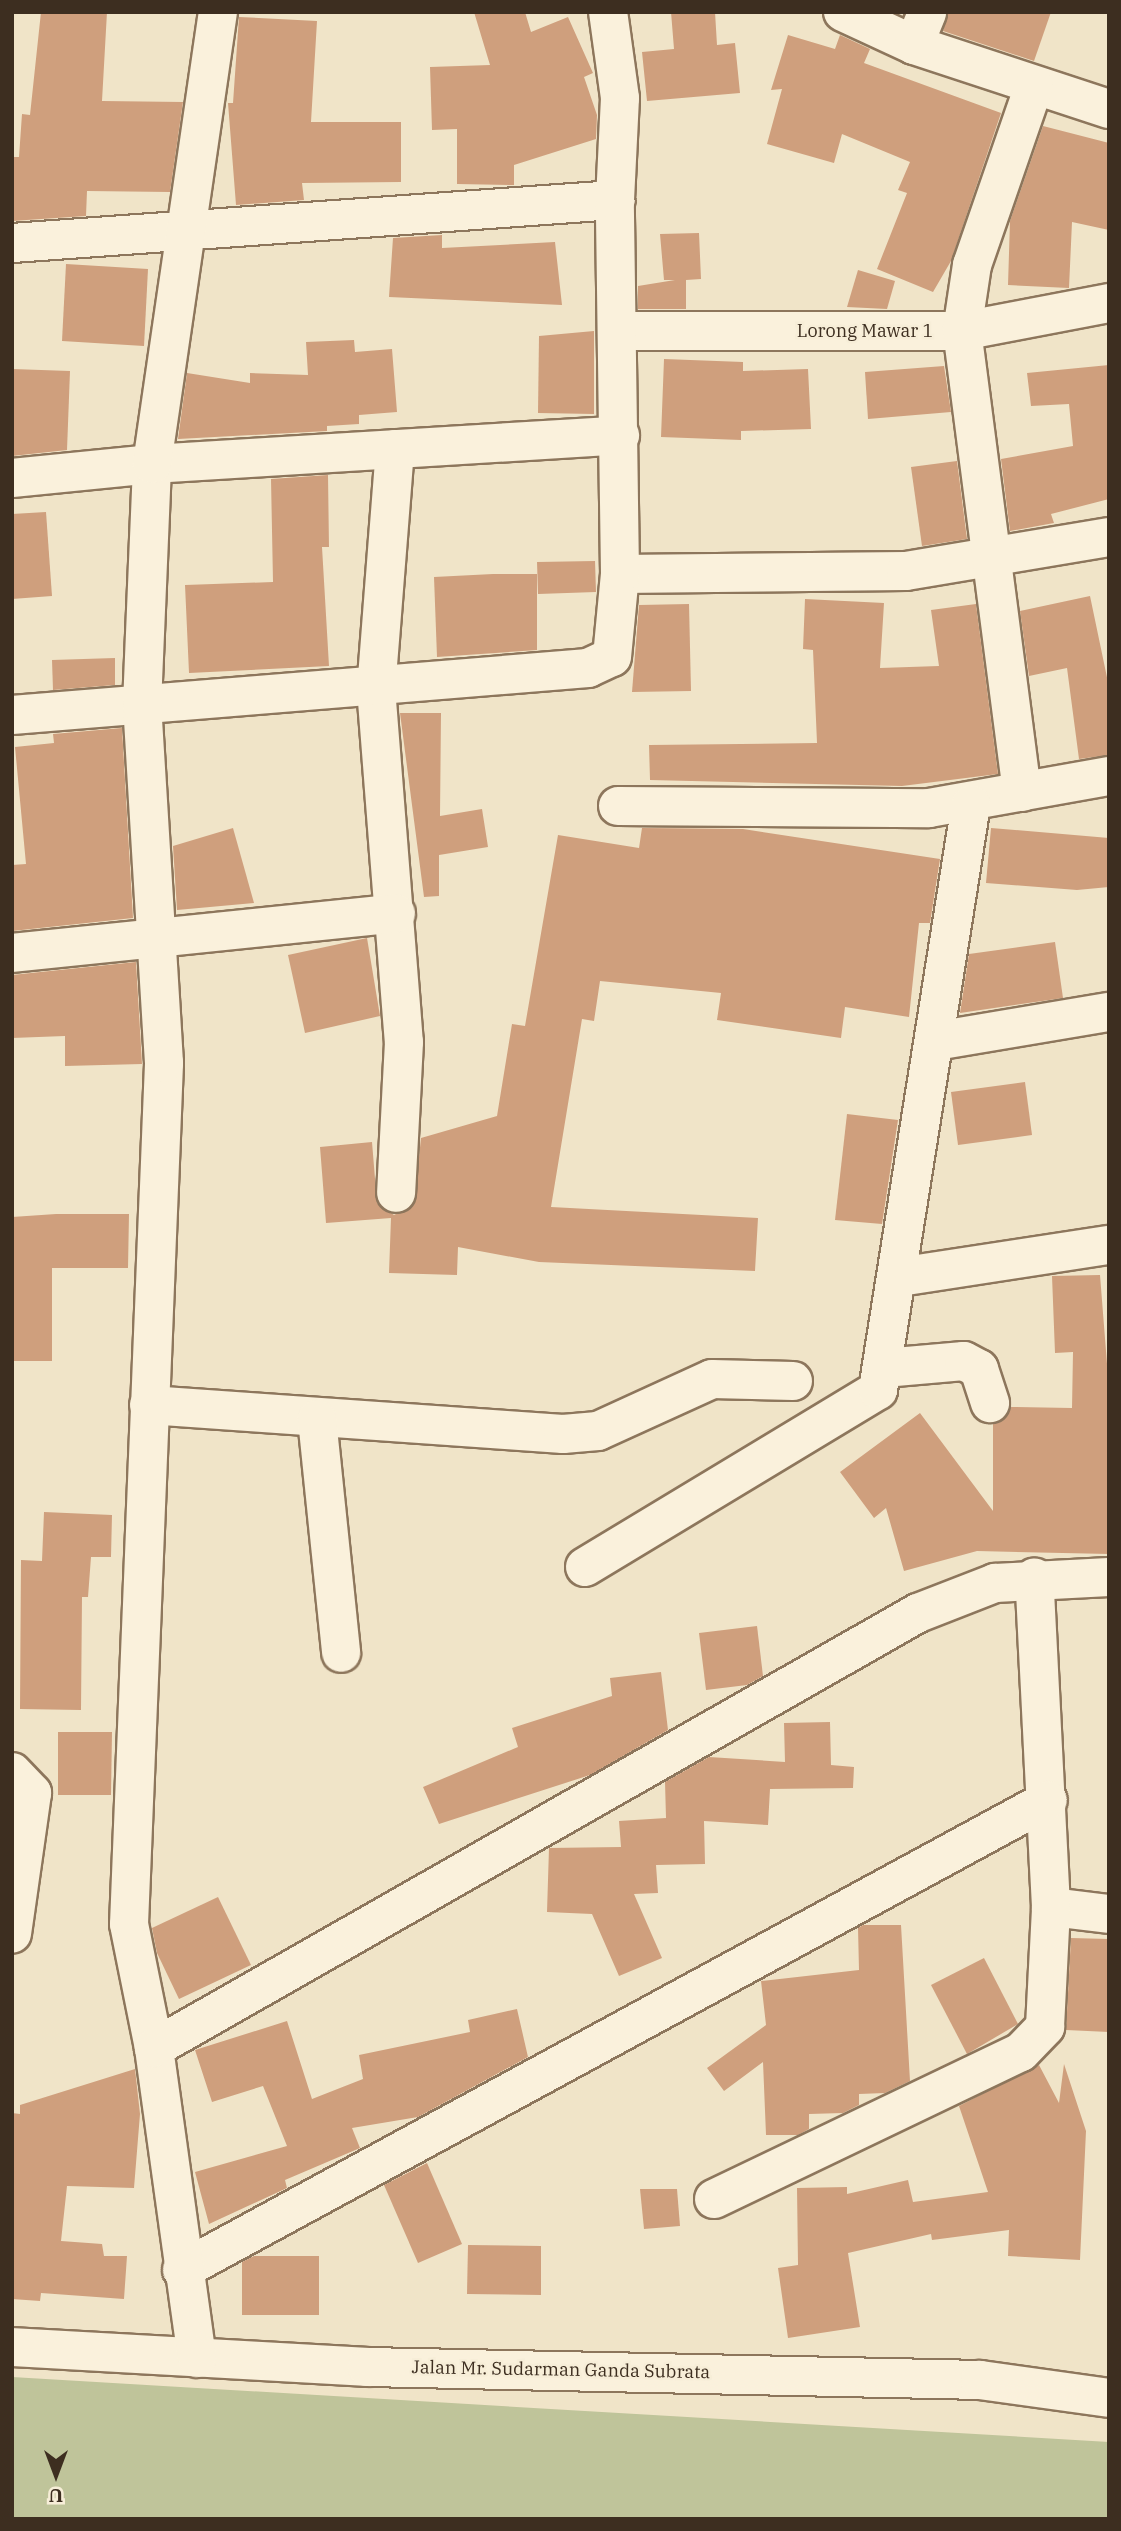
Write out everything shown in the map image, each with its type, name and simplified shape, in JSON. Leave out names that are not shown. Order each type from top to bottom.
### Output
[{"type":"street","points":[[197,2358],[182,2270],[154,2048],[129,1924],[164,1063],[142,705],[152,464],[182,230],[206,109],[218,12]]},
{"type":"street","points":[[12,715],[376,688],[600,667],[615,650],[620,574],[615,200],[620,98],[608,12]]},
{"type":"street","points":[[843,12],[920,29],[1034,86],[1109,109]]},
{"type":"street","points":[[1023,792],[962,331],[972,265],[1034,86]]},
{"type":"street","points":[[12,243],[615,200]]},
{"type":"street","name":"Lorong Mawar 1","points":[[618,331],[962,331],[1109,303]]},
{"type":"street","points":[[12,478],[152,464],[620,435]]},
{"type":"street","points":[[395,449],[376,688],[381,804],[396,913],[404,1042],[396,1193]]},
{"type":"street","points":[[620,574],[818,575],[991,560],[1109,537]]},
{"type":"street","points":[[618,806],[865,809],[971,804],[1109,776]]},
{"type":"street","points":[[585,1567],[868,1400],[878,1390],[899,1277],[971,804]]},
{"type":"street","points":[[12,953],[396,913]]},
{"type":"street","points":[[935,1041],[1109,1012]]},
{"type":"street","points":[[899,1277],[1109,1245]]},
{"type":"street","points":[[884,1368],[964,1361],[979,1370],[990,1403]]},
{"type":"street","points":[[149,1405],[317,1419],[563,1434],[598,1432],[712,1379],[793,1381]]},
{"type":"street","points":[[317,1419],[341,1653]]},
{"type":"street","points":[[154,2048],[918,1614],[995,1583],[1034,1577],[1109,1577]]},
{"type":"street","points":[[714,2199],[1033,2043],[1045,2027],[1049,2006],[1051,1907],[1048,1800],[1034,1577]]},
{"type":"street","points":[[12,1772],[32,1793],[12,1934]]},
{"type":"street","points":[[182,2270],[1048,1800]]},
{"type":"street","points":[[1051,1907],[1109,1914]]},
{"type":"street","name":"Jalan Mr. Sudarman Ganda Subrata","points":[[12,2347],[381,2368],[862,2375],[992,2381],[1109,2398]]},
{"type":"green space","points":[[12,2377],[1109,2442],[1109,2519],[12,2519]]},
{"type":"building","points":[[41,12],[107,12],[102,101],[183,102],[170,192],[87,191],[86,216],[12,221],[12,157],[19,157],[22,114],[30,115]]},
{"type":"building","points":[[474,12],[525,12],[531,32],[568,17],[593,73],[584,77],[597,115],[596,139],[514,165],[514,185],[457,184],[457,129],[432,130],[430,67],[490,65]]},
{"type":"building","points":[[671,12],[715,12],[717,45],[735,43],[740,93],[647,101],[642,52],[674,49]]},
{"type":"building","points":[[948,12],[1051,12],[1034,61],[943,31]]},
{"type":"building","points":[[239,17],[317,21],[311,122],[401,122],[401,182],[302,183],[304,200],[236,205],[228,103],[233,103]]},
{"type":"building","points":[[788,35],[835,49],[840,35],[870,49],[864,63],[1001,113],[951,261],[933,292],[877,269],[907,193],[898,190],[910,162],[842,134],[834,163],[767,144],[782,89],[771,90]]},
{"type":"building","points":[[1043,126],[1109,143],[1109,230],[1072,222],[1069,288],[1008,285],[1010,221]]},
{"type":"building","points":[[699,233],[701,279],[686,280],[686,309],[638,309],[638,286],[675,280],[664,280],[660,234]]},
{"type":"building","points":[[442,235],[442,248],[555,242],[562,305],[389,297],[393,238]]},
{"type":"building","points":[[66,264],[148,269],[144,346],[62,341]]},
{"type":"building","points":[[858,270],[895,281],[887,309],[847,307]]},
{"type":"building","points":[[594,331],[594,414],[538,413],[539,336]]},
{"type":"building","points":[[354,340],[355,352],[392,349],[397,412],[359,415],[359,424],[327,426],[327,431],[178,439],[187,373],[250,383],[250,373],[308,375],[306,342]]},
{"type":"building","points":[[664,359],[743,362],[743,371],[808,369],[811,429],[741,431],[741,440],[661,437]]},
{"type":"building","points":[[1109,365],[1109,499],[1051,514],[1054,523],[1010,531],[1001,459],[1073,446],[1069,404],[1031,406],[1027,373]]},
{"type":"building","points":[[944,366],[951,412],[868,419],[865,372]]},
{"type":"building","points":[[12,369],[70,371],[67,450],[12,456]]},
{"type":"building","points":[[957,461],[967,539],[922,546],[911,467]]},
{"type":"building","points":[[328,475],[329,547],[322,547],[329,666],[189,673],[185,585],[273,582],[271,479]]},
{"type":"building","points":[[46,512],[52,596],[12,599],[12,514]]},
{"type":"building","points":[[595,561],[596,592],[538,594],[537,562]]},
{"type":"building","points":[[537,574],[537,650],[437,657],[434,577]]},
{"type":"building","points":[[1090,596],[1109,687],[1109,755],[1079,759],[1067,668],[1029,676],[1020,611]]},
{"type":"building","points":[[805,599],[884,603],[880,668],[939,666],[931,610],[976,604],[998,774],[902,786],[650,780],[649,745],[817,743],[813,650],[803,649]]},
{"type":"building","points":[[689,604],[691,691],[632,692],[639,605]]},
{"type":"building","points":[[115,658],[115,685],[53,690],[52,660]]},
{"type":"building","points":[[400,713],[441,713],[440,816],[482,809],[488,847],[439,855],[439,896],[424,897]]},
{"type":"building","points":[[122,728],[133,918],[12,931],[12,865],[26,864],[15,747],[54,743],[53,734]]},
{"type":"building","points":[[233,828],[254,903],[177,910],[173,846]]},
{"type":"building","points":[[642,828],[743,829],[940,859],[930,923],[919,923],[909,1017],[845,1007],[841,1038],[717,1020],[721,993],[600,981],[594,1021],[582,1019],[551,1207],[758,1218],[755,1271],[539,1262],[458,1247],[457,1275],[389,1273],[391,1218],[326,1223],[320,1147],[372,1142],[377,1203],[394,1215],[414,1205],[421,1138],[497,1116],[512,1024],[525,1026],[558,835],[639,848]]},
{"type":"building","points":[[991,828],[1109,838],[1109,887],[1077,890],[986,883]]},
{"type":"building","points":[[367,938],[380,1016],[305,1033],[288,955]]},
{"type":"building","points":[[1055,942],[1063,998],[960,1013],[969,954]]},
{"type":"building","points":[[136,962],[142,1064],[65,1066],[65,1036],[12,1038],[12,975]]},
{"type":"building","points":[[1025,1082],[1032,1135],[958,1145],[951,1092]]},
{"type":"building","points":[[847,1114],[898,1120],[882,1224],[835,1220]]},
{"type":"building","points":[[129,1214],[128,1268],[52,1268],[52,1361],[12,1361],[12,1217]]},
{"type":"building","points":[[1100,1275],[1109,1389],[1109,1554],[977,1551],[904,1571],[886,1508],[874,1518],[840,1472],[920,1413],[993,1511],[993,1424],[1011,1407],[1072,1408],[1073,1352],[1055,1353],[1052,1276]]},
{"type":"building","points":[[44,1512],[112,1515],[111,1557],[91,1557],[88,1597],[82,1597],[81,1710],[20,1709],[21,1560],[42,1561]]},
{"type":"building","points":[[757,1626],[763,1676],[747,1685],[706,1690],[699,1633]]},
{"type":"building","points":[[661,1672],[668,1730],[590,1775],[439,1824],[423,1787],[518,1747],[512,1728],[612,1696],[610,1678]]},
{"type":"building","points":[[830,1722],[831,1765],[854,1767],[853,1788],[770,1789],[768,1825],[704,1821],[705,1864],[656,1865],[658,1893],[634,1894],[662,1958],[619,1976],[592,1914],[547,1912],[549,1848],[621,1847],[619,1821],[666,1818],[665,1782],[709,1757],[785,1762],[784,1723]]},
{"type":"building","points":[[58,1732],[112,1732],[111,1795],[58,1795]]},
{"type":"building","points":[[218,1897],[251,1965],[179,1999],[157,1953],[152,1928]]},
{"type":"building","points":[[863,1925],[901,1925],[910,2081],[885,2093],[859,2094],[859,2105],[843,2113],[809,2114],[809,2129],[798,2135],[766,2135],[763,2062],[724,2091],[707,2068],[766,2025],[761,1981],[859,1970],[858,1928]]},
{"type":"building","points":[[1071,1938],[1109,1939],[1109,2032],[1066,2030]]},
{"type":"building","points":[[984,1958],[1018,2024],[967,2054],[931,1985]]},
{"type":"building","points":[[517,2009],[528,2057],[418,2117],[352,2128],[360,2148],[285,2180],[287,2188],[209,2224],[195,2172],[287,2146],[263,2086],[212,2102],[195,2050],[287,2021],[312,2099],[363,2079],[359,2055],[470,2032],[468,2020]]},
{"type":"building","points":[[1064,2064],[1086,2131],[1080,2260],[1008,2256],[1009,2230],[932,2240],[931,2234],[848,2253],[860,2327],[788,2338],[778,2268],[798,2265],[797,2188],[847,2187],[847,2194],[908,2180],[913,2202],[988,2192],[959,2106],[1039,2065],[1059,2103]]},
{"type":"building","points":[[135,2069],[140,2114],[134,2188],[67,2186],[61,2241],[102,2244],[104,2256],[127,2256],[124,2299],[41,2293],[40,2301],[12,2299],[12,2113],[20,2114],[20,2105]]},
{"type":"building","points":[[427,2163],[462,2244],[418,2263],[384,2185]]},
{"type":"building","points":[[640,2189],[677,2189],[680,2226],[644,2229]]},
{"type":"building","points":[[468,2245],[541,2246],[541,2295],[467,2294]]},
{"type":"building","points":[[254,2256],[319,2256],[319,2315],[242,2315],[242,2262]]}]
